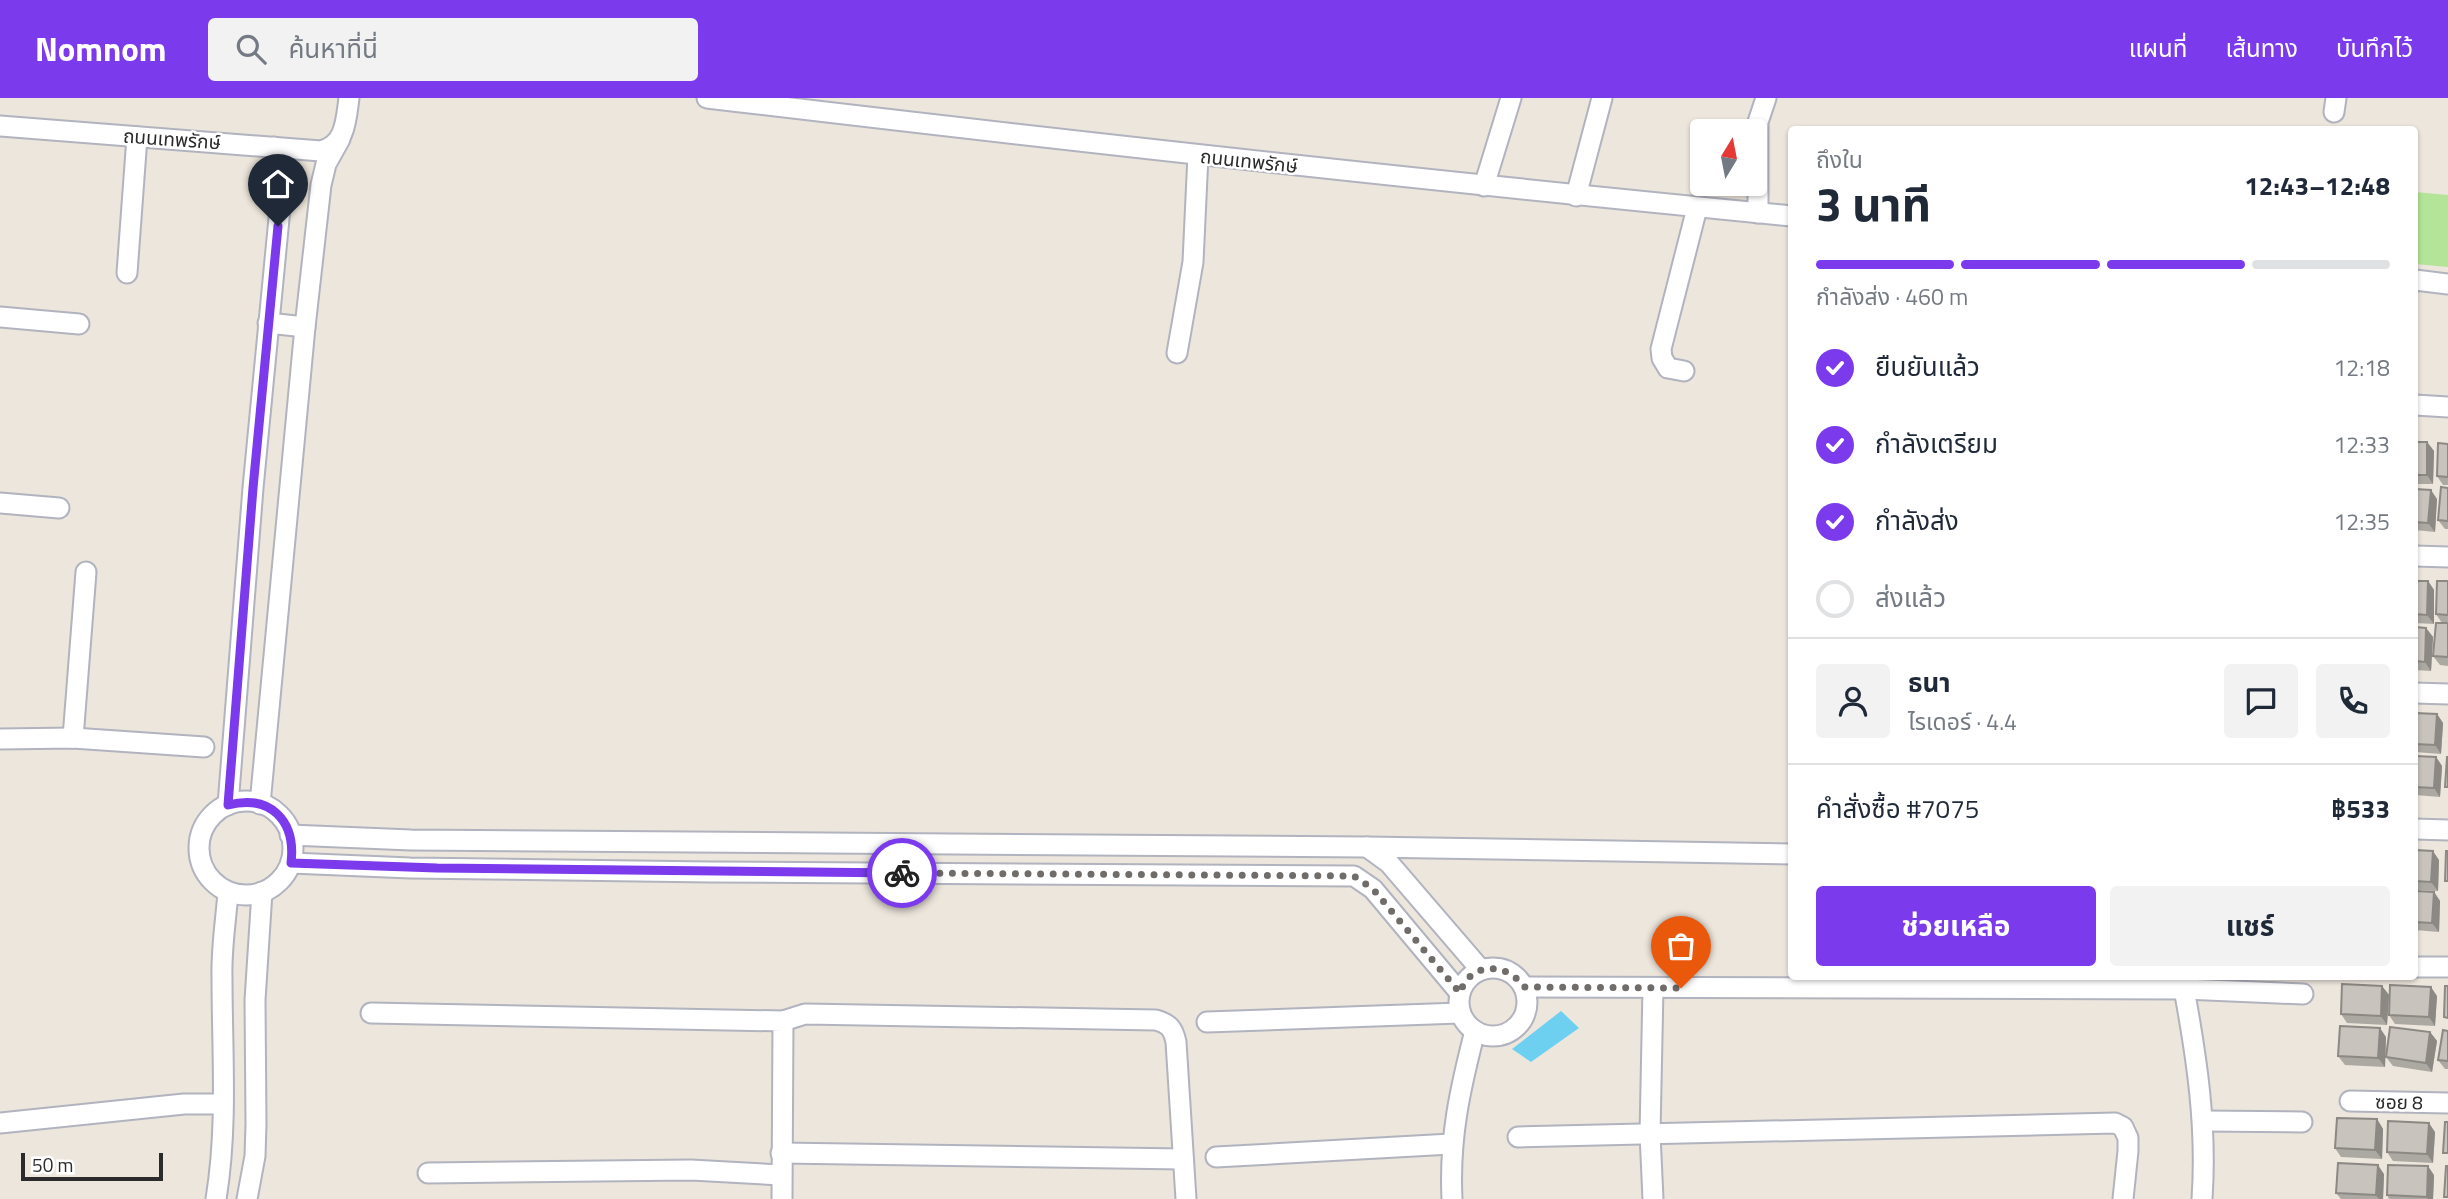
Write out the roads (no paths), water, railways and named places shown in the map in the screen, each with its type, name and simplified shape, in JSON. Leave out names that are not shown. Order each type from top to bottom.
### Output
[{"type":"street","points":[[260,804],[321,186],[326,164],[345,128],[349,98]]},
{"type":"street","name":"ถนนเทพรักษ์","points":[[707,98],[1198,155],[1576,196],[1788,216]]},
{"type":"street","points":[[1484,186],[1511,98]]},
{"type":"street","points":[[1576,196],[1602,98]]},
{"type":"street","points":[[1758,213],[1759,122],[1766,98]]},
{"type":"street","name":"ถนนเทพรักษ์","points":[[0,126],[321,151],[340,139]]},
{"type":"street","points":[[127,273],[137,136]]},
{"type":"street","points":[[228,805],[268,323],[283,177],[281,162],[274,147]]},
{"type":"street","points":[[1177,353],[1193,262],[1198,155]]},
{"type":"street","points":[[1684,371],[1668,368],[1662,358],[1661,349],[1697,208]]},
{"type":"street","points":[[2418,280],[2448,284]]},
{"type":"street","points":[[0,317],[79,324]]},
{"type":"street","points":[[268,323],[305,327]]},
{"type":"street","points":[[2418,405],[2448,407]]},
{"type":"street","points":[[0,503],[59,509]]},
{"type":"street","points":[[2418,556],[2448,557]]},
{"type":"street","points":[[73,738],[86,572]]},
{"type":"street","points":[[2418,693],[2448,694]]},
{"type":"street","points":[[0,739],[73,738],[204,747]]},
{"type":"street","points":[[239,802],[260,804],[269,807],[283,819],[293,844],[291,863],[283,878],[270,889],[254,895],[237,895],[221,889],[208,877],[200,860],[199,843],[203,827],[214,814],[228,805],[239,802]]},
{"type":"street","points":[[2418,829],[2448,830]]},
{"type":"street","points":[[290,835],[411,840],[1788,854]]},
{"type":"street","points":[[410,867],[411,840]]},
{"type":"street","points":[[711,843],[711,872]]},
{"type":"street","points":[[1354,876],[1367,848]]},
{"type":"street","points":[[1367,848],[1389,863],[1481,970]]},
{"type":"street","points":[[291,863],[711,872],[1354,876],[1373,889],[1460,1003],[1466,1023],[1475,1031],[1486,1036],[1507,1033],[1516,1027],[1527,1009],[1528,998],[1518,978],[1499,968],[1481,970],[1467,979],[1460,1003]]},
{"type":"street","points":[[216,1199],[223,1104],[222,975],[228,892]]},
{"type":"street","points":[[247,1199],[255,1156],[257,1124],[255,1000],[262,892]]},
{"type":"street","points":[[2418,967],[2448,967]]},
{"type":"street","points":[[1524,987],[2186,983],[2303,994]]},
{"type":"street","points":[[2186,983],[2203,1121],[2202,1199]]},
{"type":"street","points":[[1653,988],[1650,1134],[1653,1199]]},
{"type":"street","points":[[1207,1022],[1460,1003]]},
{"type":"street","points":[[371,1013],[783,1021],[805,1014],[1156,1020],[1168,1024],[1174,1031],[1176,1042],[1186,1199]]},
{"type":"street","points":[[782,1199],[783,1021]]},
{"type":"street","points":[[1452,1199],[1451,1144],[1458,1094],[1475,1031]]},
{"type":"street","name":"ซอย 8","points":[[2350,1101],[2448,1103]]},
{"type":"street","points":[[0,1123],[184,1104],[223,1104]]},
{"type":"street","points":[[2203,1121],[2302,1122]]},
{"type":"street","points":[[1518,1137],[2115,1123],[2123,1127],[2128,1138],[2123,1199]]},
{"type":"street","points":[[1216,1157],[1451,1144]]},
{"type":"street","points":[[781,1153],[1183,1159]]},
{"type":"street","points":[[428,1173],[691,1170],[781,1175]]},
{"type":"water","points":[[1561,1011],[1579,1028],[1531,1062],[1512,1049]]}]
